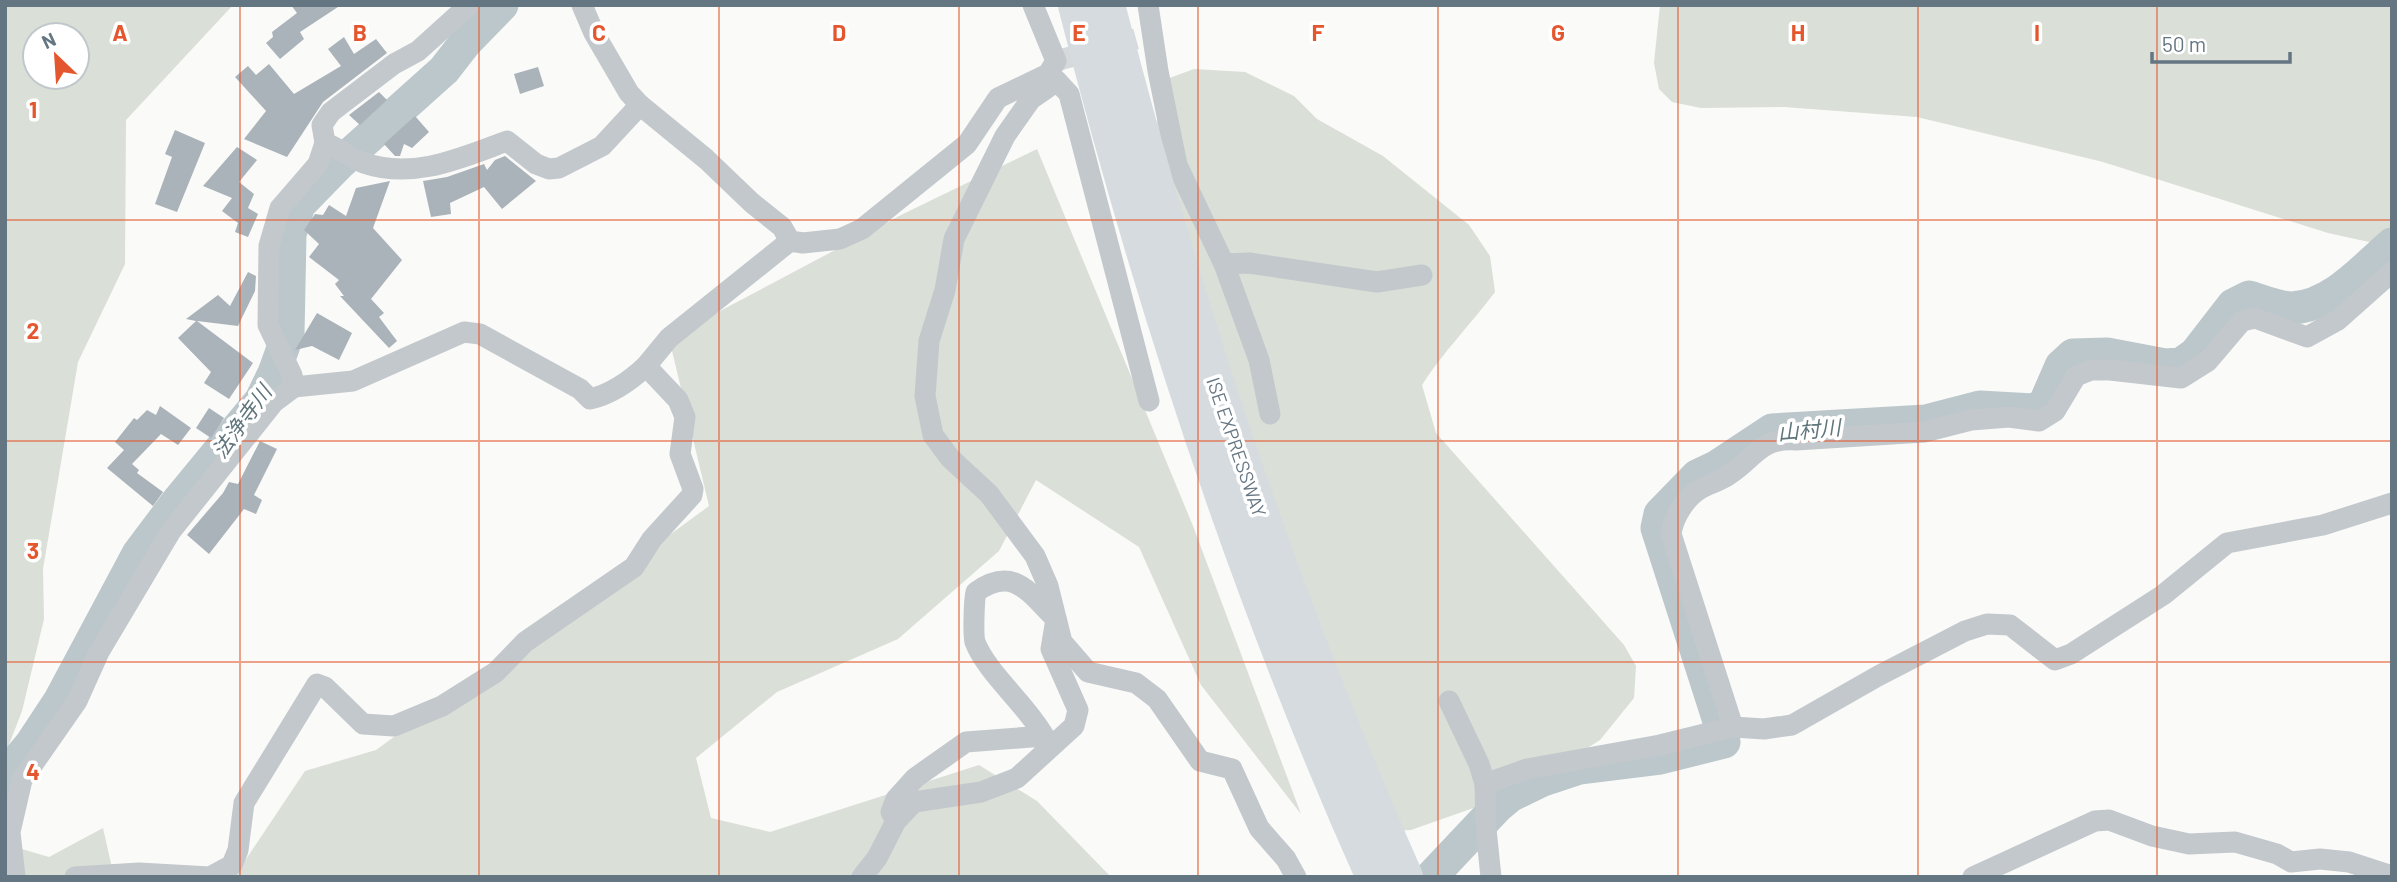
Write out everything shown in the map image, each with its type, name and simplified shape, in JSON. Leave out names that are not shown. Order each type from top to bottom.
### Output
[{"type":"highway","name":"ISE EXPRESSWAY","points":[[1077,5],[1147,263],[1195,411],[1287,668],[1375,877]]},
{"type":"highway","name":"ISE EXPRESSWAY","points":[[1106,5],[1140,136],[1223,408],[1318,670],[1404,877]]},
{"type":"street","points":[[294,387],[292,375],[268,325],[269,246],[280,208],[318,164],[325,143],[322,125],[331,112],[394,64],[418,51],[470,5]]},
{"type":"street","points":[[582,5],[607,56],[639,106],[706,159],[752,203],[782,227],[790,241]]},
{"type":"street","points":[[1033,5],[1056,61],[1053,77],[1031,99],[1005,136],[954,239],[945,290],[929,341],[925,396],[933,435],[950,458],[989,494],[1035,556],[1048,586],[1062,642],[1088,672],[1136,683],[1157,699],[1200,761],[1232,769],[1259,828],[1286,859],[1296,877]]},
{"type":"street","points":[[1148,5],[1145,35],[1177,165],[1224,264],[1259,360],[1270,414]]},
{"type":"street","points":[[15,877],[10,832],[22,780],[77,701],[99,652],[171,531],[275,402],[294,387],[353,381],[464,332],[480,334],[580,389],[590,399],[603,396],[632,379],[669,338],[790,241],[803,243],[840,239],[862,229],[967,144],[998,98],[1053,77]]},
{"type":"street","points":[[1053,77],[1069,93],[1149,401]]},
{"type":"street","points":[[325,143],[364,163],[403,171],[453,161],[507,141],[536,164],[549,169],[559,168],[602,146],[639,106]]},
{"type":"street","points":[[1224,264],[1249,263],[1377,282],[1423,275]]},
{"type":"street","points":[[1733,727],[1671,534],[1673,519],[1698,490],[1731,474],[1755,451],[1780,439],[1924,432],[1971,420],[2009,417],[2039,421],[2055,411],[2076,376],[2091,370],[2181,378],[2208,361],[2242,321],[2255,318],[2307,337],[2338,320],[2392,272]]},
{"type":"street","points":[[75,877],[139,873],[210,877],[222,872],[232,865],[238,850],[244,803],[317,684],[325,687],[363,724],[394,726],[442,706],[496,672],[525,642],[635,567],[652,538],[692,495],[693,489],[680,454],[685,417],[678,400],[646,366]]},
{"type":"street","points":[[1485,784],[1527,769],[1660,745],[1733,727],[1764,729],[1792,725],[1890,669],[1965,631],[1987,624],[2010,625],[2055,660],[2071,654],[2163,595],[2227,543],[2323,525],[2392,503]]},
{"type":"street","points":[[1048,741],[1034,719],[987,662],[975,641],[976,592],[989,582],[1006,579],[1020,584],[1056,619]]},
{"type":"street","points":[[862,877],[877,858],[896,821],[914,802],[981,792],[1017,778],[1048,741],[1074,726],[1078,710],[1051,649],[1056,619]]},
{"type":"street","points":[[1449,701],[1479,764],[1485,784],[1491,877]]},
{"type":"street","points":[[896,821],[891,812],[896,799],[915,778],[966,742],[1048,741]]},
{"type":"street","points":[[1973,877],[2095,821],[2109,820],[2152,836],[2189,844],[2235,842],[2277,854],[2291,862],[2320,859],[2349,862],[2392,876]]},
{"type":"shaded area","points":[[5,5],[233,5],[126,120],[125,264],[78,362],[43,569],[44,619],[22,711],[5,755]]},
{"type":"shaded area","points":[[1660,5],[2392,5],[2392,247],[2328,233],[2103,162],[1917,117],[1784,107],[1701,108],[1672,102],[1659,89],[1654,63]]},
{"type":"shaded area","points":[[1194,69],[1245,72],[1294,96],[1317,119],[1383,156],[1469,225],[1490,256],[1495,292],[1422,385],[1436,433],[1624,645],[1636,666],[1634,698],[1600,740],[1550,772],[1479,806],[1411,830],[1359,833],[1157,169],[1157,114],[1167,79]]},
{"type":"shaded area","points":[[1037,149],[1193,526],[1301,814],[1201,685],[1139,547],[1036,480],[999,551],[898,639],[777,692],[696,758],[711,818],[770,832],[979,765],[1037,801],[1111,877],[234,877],[305,771],[376,750],[709,506],[669,338],[903,214]]},
{"type":"shaded area","points":[[103,828],[114,877],[5,877],[5,844],[49,857]]},
{"type":"building","points":[[291,5],[341,5],[300,32],[304,39],[280,59],[266,43],[273,37],[272,32],[297,13]]},
{"type":"building","points":[[344,37],[354,54],[376,39],[387,53],[323,102],[287,157],[244,139],[266,111],[235,77],[248,66],[256,75],[269,64],[294,94],[341,66],[328,49]]},
{"type":"building","points":[[538,67],[544,86],[520,94],[514,74]]},
{"type":"building","points":[[379,92],[387,100],[360,125],[349,115]]},
{"type":"building","points":[[415,116],[429,132],[412,148],[404,144],[400,156],[395,156],[384,144]]},
{"type":"building","points":[[175,130],[205,143],[177,212],[155,204],[172,157],[165,154]]},
{"type":"building","points":[[237,147],[257,160],[239,182],[254,194],[248,208],[258,214],[248,237],[235,232],[238,223],[222,211],[232,198],[203,186]]},
{"type":"building","points":[[505,156],[536,181],[502,209],[484,187],[450,203],[451,214],[431,217],[423,181],[447,177],[484,164],[487,170],[495,160]]},
{"type":"building","points":[[390,181],[373,228],[402,260],[371,299],[384,313],[379,317],[397,341],[389,348],[340,296],[344,296],[335,284],[339,280],[309,257],[319,244],[304,230],[315,214],[323,215],[329,205],[346,216],[356,188]]},
{"type":"building","points":[[248,272],[256,276],[255,291],[238,326],[197,321],[253,363],[229,399],[204,383],[211,372],[178,338],[196,321],[186,319],[218,295],[230,306]]},
{"type":"building","points":[[317,313],[352,333],[339,360],[312,346],[295,350]]},
{"type":"building","points":[[160,406],[191,428],[178,445],[161,434],[132,464],[139,470],[137,473],[163,492],[153,506],[107,468],[124,450],[115,442],[134,418],[137,420],[147,410],[156,415]]},
{"type":"building","points":[[209,408],[224,418],[211,438],[196,428]]},
{"type":"building","points":[[260,441],[277,449],[254,495],[262,500],[256,514],[244,509],[209,554],[187,535],[223,493],[229,482],[238,484]]},
{"type":"waterway","name":"法浄寺川","points":[[5,782],[60,700],[138,554],[261,400],[288,334],[290,234],[299,205],[339,164],[444,70],[465,43],[502,5]]},
{"type":"waterway","name":"山村川","points":[[1431,877],[1498,806],[1510,796],[1543,780],[1579,768],[1660,758],[1724,742],[1657,528],[1660,514],[1697,476],[1716,467],[1772,430],[1926,421],[1980,407],[2033,410],[2044,405],[2061,366],[2073,355],[2107,354],[2165,365],[2181,364],[2195,354],[2233,305],[2249,297],[2276,306],[2307,306],[2346,285],[2392,244]]},
{"type":"tunnel","points":[[1056,61],[1139,38]]}]
